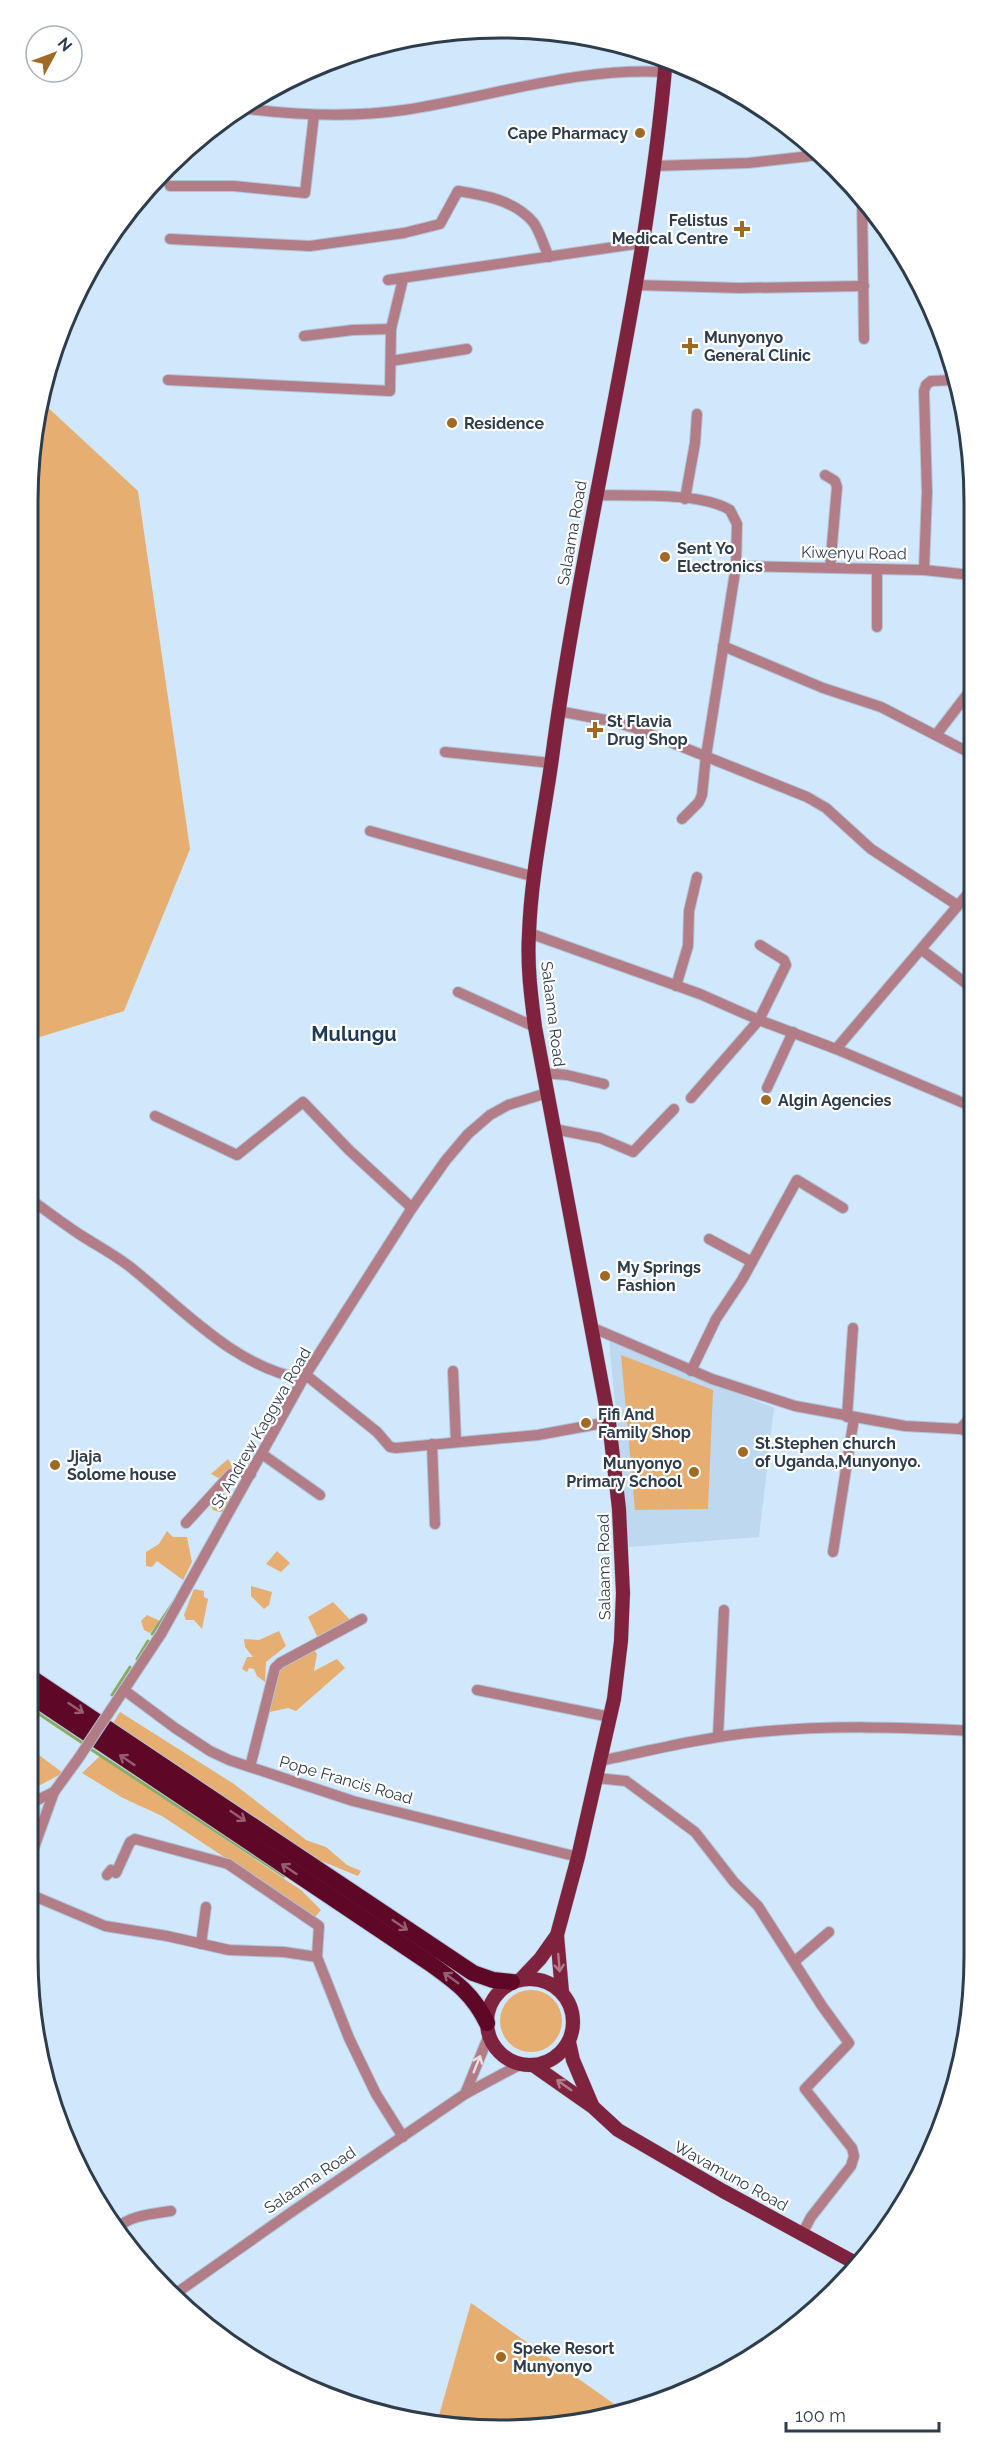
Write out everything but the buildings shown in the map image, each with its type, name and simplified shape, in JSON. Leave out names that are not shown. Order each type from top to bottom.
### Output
[{"type":"highway","points":[[38,1682],[473,1973],[493,1980],[517,1981]]},
{"type":"highway","points":[[38,1700],[463,1987],[478,2005],[488,2029]]},
{"type":"main road","name":"Salaama Road","points":[[517,1981],[540,1959],[556,1935],[578,1857],[610,1717],[621,1641],[623,1593],[619,1509],[609,1422],[535,1027],[528,975],[528,933],[558,711],[642,243],[665,68]]},
{"type":"main road","name":"Salaama Road","points":[[556,1935],[562,1992]]},
{"type":"main road","points":[[539,1979],[555,1986],[569,2003],[573,2016],[573,2029],[569,2042],[554,2058],[527,2064],[501,2054],[488,2029],[489,2010],[493,1999],[501,1989],[517,1981],[539,1979]]},
{"type":"main road","name":"Wavamuno Road","points":[[569,2042],[577,2069],[593,2107]]},
{"type":"main road","name":"Wavamuno Road","points":[[527,2064],[593,2107],[618,2130],[851,2261]]},
{"type":"street","points":[[254,109],[314,115],[395,111],[524,86],[659,66]]},
{"type":"street","points":[[170,186],[234,186],[305,193],[314,115]]},
{"type":"street","points":[[653,166],[748,163],[810,156]]},
{"type":"street","points":[[170,239],[310,246],[404,233],[440,224],[458,191],[488,196],[509,205],[533,222],[549,257]]},
{"type":"street","points":[[862,211],[864,339]]},
{"type":"street","points":[[388,280],[642,243]]},
{"type":"street","points":[[168,380],[390,391],[391,329],[403,279]]},
{"type":"street","points":[[635,285],[740,288],[864,286]]},
{"type":"street","points":[[304,336],[353,330],[391,329]]},
{"type":"street","points":[[392,361],[467,349]]},
{"type":"street","points":[[924,570],[927,492],[924,391],[926,385],[931,381],[949,380]]},
{"type":"street","points":[[685,499],[695,443],[697,414]]},
{"type":"street","points":[[825,475],[835,481],[837,487],[830,568]]},
{"type":"street","points":[[595,495],[685,499],[712,503],[730,510],[737,524],[736,566],[702,795],[699,802],[682,819]]},
{"type":"street","name":"Kiwenyu Road","points":[[736,566],[924,570],[964,574]]},
{"type":"street","points":[[877,627],[878,569]]},
{"type":"street","points":[[723,646],[823,688],[881,707],[964,750]]},
{"type":"street","points":[[936,735],[964,698]]},
{"type":"street","points":[[558,711],[611,721],[706,756],[823,806],[871,849],[957,905]]},
{"type":"street","points":[[445,752],[551,763]]},
{"type":"street","points":[[370,831],[535,877]]},
{"type":"street","points":[[676,986],[688,946],[689,911],[697,877]]},
{"type":"street","points":[[836,1048],[922,950],[964,898]]},
{"type":"street","points":[[528,933],[676,986],[836,1048],[964,1103]]},
{"type":"street","points":[[691,1098],[759,1020],[786,965],[784,960],[760,945]]},
{"type":"street","points":[[922,950],[964,982]]},
{"type":"street","points":[[458,992],[535,1027]]},
{"type":"street","points":[[767,1088],[793,1032]]},
{"type":"street","points":[[543,1073],[604,1084]]},
{"type":"street","name":"St Andrew Kaggwa Road","points":[[38,1800],[54,1792],[160,1634],[305,1377],[412,1209],[457,1146],[478,1124],[508,1105],[547,1093]]},
{"type":"street","points":[[154,1116],[237,1155],[303,1102],[349,1150],[412,1209]]},
{"type":"street","points":[[554,1129],[600,1138],[633,1152],[674,1108]]},
{"type":"street","points":[[691,1371],[716,1319],[752,1262],[797,1180],[843,1208]]},
{"type":"street","points":[[38,1204],[114,1255],[236,1353],[285,1376],[305,1377],[377,1432],[390,1447],[532,1435],[609,1422]]},
{"type":"street","points":[[709,1239],[752,1262]]},
{"type":"street","points":[[591,1327],[691,1371],[795,1406],[850,1418],[905,1426],[964,1430]]},
{"type":"street","points":[[833,1552],[850,1418],[853,1328]]},
{"type":"street","points":[[453,1371],[456,1442]]},
{"type":"street","points":[[960,1429],[964,1425]]},
{"type":"street","points":[[432,1444],[435,1524]]},
{"type":"street","points":[[262,1454],[320,1494]]},
{"type":"street","points":[[186,1523],[231,1474],[237,1472],[251,1474]]},
{"type":"street","points":[[718,1737],[724,1610]]},
{"type":"street","points":[[249,1767],[275,1668],[280,1663],[362,1619]]},
{"type":"street","name":"Pope Francis Road","points":[[124,1690],[210,1751],[249,1767],[353,1801],[578,1857]]},
{"type":"street","points":[[477,1690],[610,1717]]},
{"type":"street","points":[[600,1761],[718,1737],[758,1732],[891,1727],[964,1731]]},
{"type":"street","points":[[596,1778],[626,1781],[694,1832],[734,1882],[758,1906],[822,2006],[849,2043],[805,2089],[852,2148],[855,2156],[851,2166],[811,2217],[802,2234]]},
{"type":"street","points":[[38,1836],[54,1792]]},
{"type":"street","points":[[38,1799],[43,1798]]},
{"type":"street","points":[[107,1875],[111,1870],[116,1872],[130,1842],[135,1839],[228,1864],[319,1926],[317,1957],[349,2038],[376,2094],[403,2137]]},
{"type":"street","points":[[38,1898],[105,1926],[229,1950],[284,1952],[317,1957]]},
{"type":"street","points":[[201,1944],[206,1907]]},
{"type":"street","points":[[795,1961],[829,1932]]},
{"type":"street","points":[[465,2094],[488,2029]]},
{"type":"street","name":"Salaama Road","points":[[179,2291],[465,2094],[527,2064]]},
{"type":"street","points":[[122,2224],[139,2216],[171,2211]]},
{"type":"shaded area","points":[[47,407],[138,491],[190,849],[124,1011],[38,1038],[38,471]]},
{"type":"shaded area","name":"Munyonyo Primary School","points":[[609,1341],[774,1408],[759,1537],[629,1547]]},
{"type":"shaded area","points":[[621,1355],[713,1390],[708,1509],[635,1510]]},
{"type":"shaded area","points":[[228,1459],[233,1468],[224,1481],[211,1474]]},
{"type":"shaded area","points":[[215,1493],[229,1494],[235,1502],[230,1511],[213,1510],[209,1501]]},
{"type":"shaded area","points":[[167,1531],[173,1537],[187,1537],[192,1562],[183,1580],[157,1561],[152,1567],[146,1566],[146,1552],[159,1544]]},
{"type":"shaded area","points":[[277,1551],[290,1563],[281,1572],[266,1564]]},
{"type":"shaded area","points":[[251,1586],[272,1592],[269,1605],[264,1609],[251,1596]]},
{"type":"shaded area","points":[[194,1589],[204,1591],[204,1597],[208,1599],[202,1629],[194,1620],[186,1620],[184,1615]]},
{"type":"shaded area","points":[[333,1602],[352,1622],[318,1638],[308,1617]]},
{"type":"shaded area","points":[[147,1615],[160,1621],[150,1633],[144,1630],[141,1621]]},
{"type":"shaded area","points":[[279,1631],[286,1646],[266,1662],[265,1682],[257,1676],[254,1669],[249,1668],[247,1672],[242,1669],[247,1657],[253,1657],[245,1647],[244,1639],[259,1640]]},
{"type":"shaded area","points":[[312,1647],[317,1654],[314,1671],[337,1659],[345,1668],[296,1711],[288,1708],[270,1712],[275,1668]]},
{"type":"shaded area","points":[[120,1712],[234,1784],[306,1840],[326,1847],[347,1865],[361,1871],[358,1876],[314,1858],[113,1723]]},
{"type":"shaded area","points":[[38,1754],[63,1773],[38,1786]]},
{"type":"shaded area","points":[[100,1756],[301,1890],[321,1910],[315,1917],[162,1816],[123,1798],[82,1773]]},
{"type":"shaded area","points":[[38,1807],[43,1810],[38,1823]]},
{"type":"shaded area","points":[[525,1990],[537,1990],[553,1999],[560,2009],[562,2021],[560,2033],[553,2043],[537,2052],[525,2052],[514,2047],[505,2038],[500,2027],[500,2015],[505,2004],[514,1995]]},
{"type":"shaded area","name":"Speke Resort Munyonyo","points":[[471,2303],[617,2406],[561,2417],[531,2420],[471,2420],[439,2417]]},
{"type":"waterway","points":[[152,1634],[173,1603]]},
{"type":"waterway","points":[[137,1659],[148,1641]]},
{"type":"waterway","points":[[112,1695],[130,1667]]},
{"type":"waterway","points":[[38,1713],[84,1744]]},
{"type":"waterway","points":[[89,1748],[284,1876]]},
{"type":"place","name":"Cape Pharmacy","points":[[640,133]]},
{"type":"place","name":"Felistus Medical Centre","points":[[742,229]]},
{"type":"place","name":"Munyonyo General Clinic","points":[[690,346]]},
{"type":"place","name":"Residence","points":[[452,423]]},
{"type":"place","name":"Sent Yo Electronics","points":[[665,557]]},
{"type":"place","name":"St Flavia Drug Shop","points":[[595,730]]},
{"type":"place","name":"Algin Agencies","points":[[766,1100]]},
{"type":"place","name":"My Springs Fashion","points":[[605,1276]]},
{"type":"place","name":"Fifi And Family Shop","points":[[586,1423]]},
{"type":"place","name":"St.Stephen church of Uganda,Munyonyo.","points":[[743,1452]]},
{"type":"place","name":"Jjaja Solome house","points":[[55,1465]]},
{"type":"place","name":"Munyonyo Primary School","points":[[694,1472]]},
{"type":"place","name":"Speke Resort Munyonyo","points":[[501,2357]]},
{"type":"district","name":"Mulungu","points":[[354,1034]]}]
